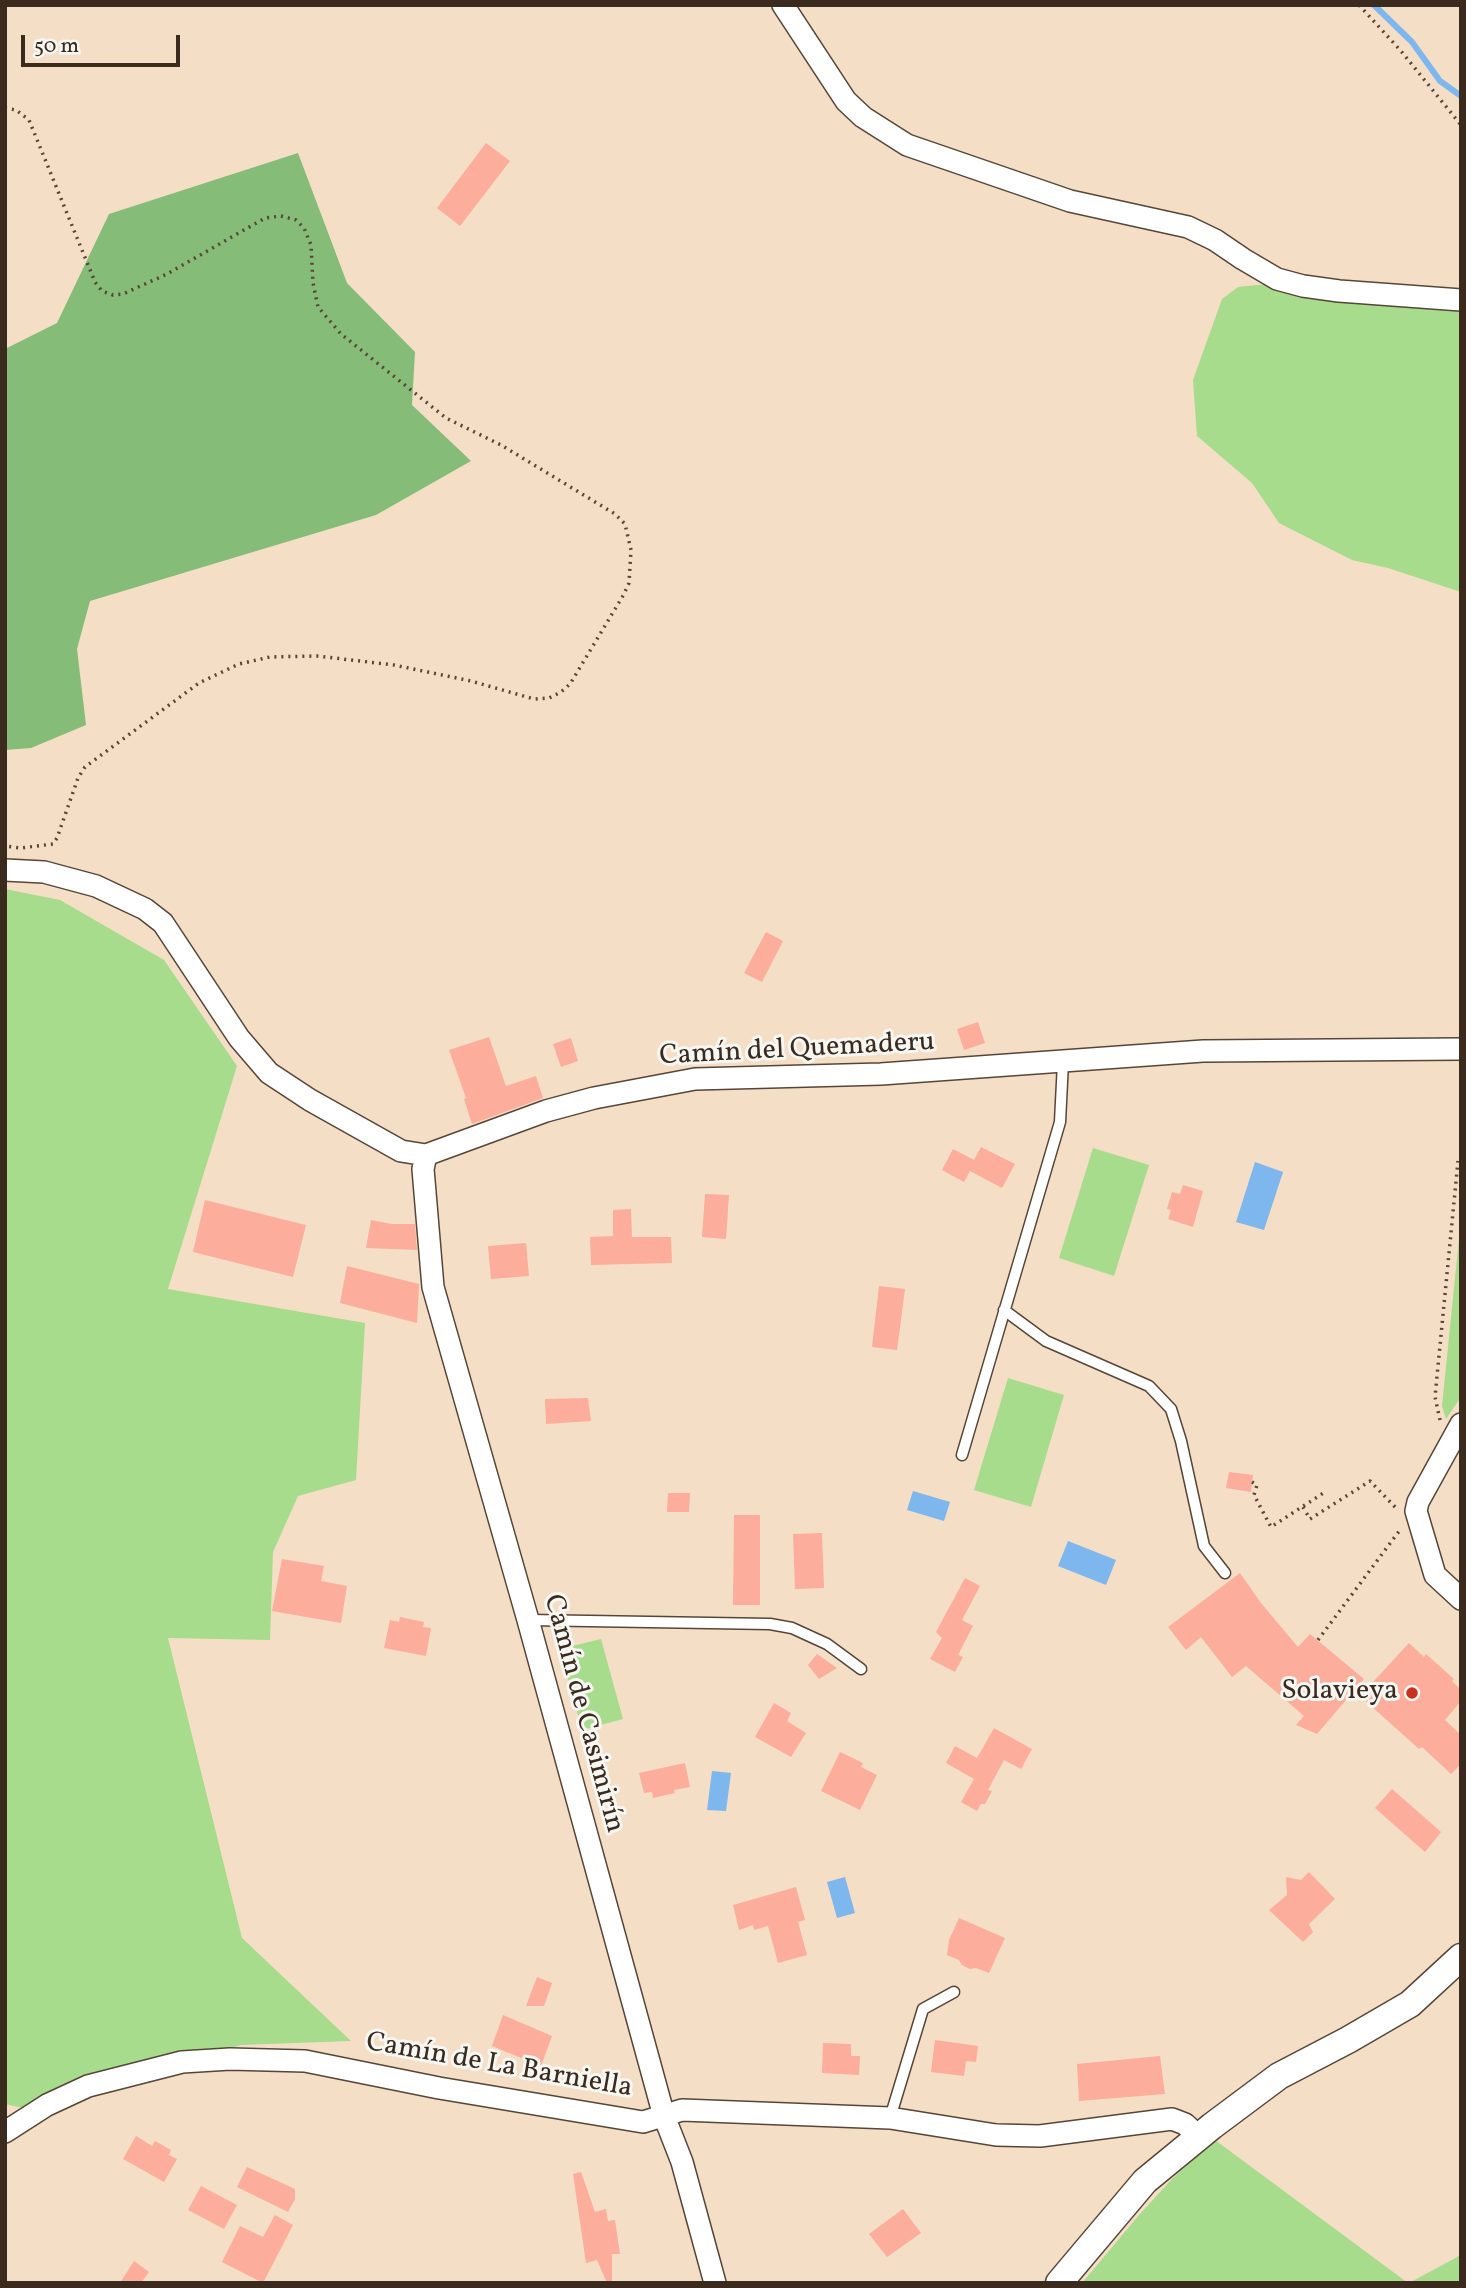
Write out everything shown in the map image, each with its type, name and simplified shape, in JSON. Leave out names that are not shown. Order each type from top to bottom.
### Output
[{"type":"street","points":[[783,5],[846,101],[863,117],[907,145],[1070,201],[1188,227],[1215,240],[1277,279],[1339,291],[1461,300]]},
{"type":"street","points":[[5,870],[44,872],[96,886],[145,909],[163,923],[239,1038],[269,1073],[310,1100],[401,1151],[426,1155]]},
{"type":"street","name":"Camín del Quemaderu","points":[[426,1155],[582,1101],[695,1079],[881,1074],[1203,1051],[1461,1049]]},
{"type":"street","name":"Camín de Casimirín","points":[[426,1155],[423,1169],[433,1287],[528,1620],[664,2116],[682,2162],[715,2283]]},
{"type":"street","points":[[1456,1432],[1412,1513],[1435,1575],[1461,1598]]},
{"type":"street","points":[[1059,2283],[1145,2181],[1199,2137],[1279,2076],[1410,2004],[1459,1964]]},
{"type":"street","name":"Camín de La Barniella","points":[[5,2132],[47,2105],[88,2086],[182,2062],[229,2059],[305,2061],[439,2088],[643,2122],[682,2110],[890,2118],[996,2135],[1040,2136],[1172,2119],[1185,2124],[1199,2137]]},
{"type":"lane","points":[[962,1455],[1060,1122],[1063,1062]]},
{"type":"lane","points":[[1004,1310],[1046,1341],[1149,1386],[1171,1409],[1181,1441],[1204,1546],[1225,1573]]},
{"type":"lane","points":[[528,1620],[770,1624],[792,1628],[827,1644],[861,1669]]},
{"type":"lane","points":[[890,2118],[923,2009],[954,1992]]},
{"type":"path","points":[[1359,5],[1401,51],[1461,125]]},
{"type":"path","points":[[5,108],[16,110],[29,120],[95,282],[102,291],[113,295],[123,294],[167,274],[265,218],[281,216],[296,220],[304,228],[311,245],[313,283],[318,307],[341,334],[446,418],[501,445],[615,514],[625,524],[631,550],[629,583],[624,594],[570,684],[549,698],[534,699],[471,681],[394,665],[317,656],[270,657],[239,664],[199,683],[85,767],[78,778],[53,844],[22,848],[5,846]]},
{"type":"path","points":[[1456,1432],[1442,1427],[1435,1396],[1458,1161]]},
{"type":"path","points":[[1303,1507],[1310,1519],[1370,1481],[1412,1513],[1318,1640]]},
{"type":"path","points":[[1252,1482],[1257,1485],[1254,1496],[1271,1527],[1325,1492]]},
{"type":"green space","points":[[298,153],[347,283],[415,352],[412,405],[471,461],[376,515],[90,601],[77,649],[86,725],[31,748],[5,750],[5,349],[57,323],[109,214]]},
{"type":"green space","points":[[1267,284],[1461,307],[1461,592],[1388,568],[1352,560],[1279,523],[1252,483],[1197,436],[1193,380],[1222,299],[1238,287]]},
{"type":"green space","points":[[5,889],[60,900],[164,960],[237,1066],[168,1289],[365,1323],[356,1480],[298,1496],[273,1552],[270,1640],[168,1638],[242,1938],[351,2041],[241,2045],[23,2108],[5,2104]]},
{"type":"green space","points":[[1093,1148],[1149,1165],[1114,1276],[1059,1258]]},
{"type":"green space","points":[[1461,1219],[1461,1397],[1446,1419],[1442,1406]]},
{"type":"green space","points":[[1008,1378],[1064,1395],[1031,1507],[974,1490]]},
{"type":"green space","points":[[601,1639],[623,1719],[582,1730],[560,1649]]},
{"type":"green space","points":[[1215,2140],[1408,2283],[1082,2283],[1172,2179]]},
{"type":"green space","points":[[1461,2255],[1461,2279],[1458,2283],[1409,2283]]},
{"type":"water","points":[[1255,1162],[1283,1172],[1264,1230],[1236,1222]]},
{"type":"water","points":[[913,1491],[950,1502],[944,1521],[907,1510]]},
{"type":"water","points":[[1068,1541],[1116,1560],[1106,1585],[1058,1566]]},
{"type":"water","points":[[712,1771],[731,1773],[726,1811],[707,1810]]},
{"type":"water","points":[[845,1877],[855,1913],[837,1918],[827,1882]]},
{"type":"building","points":[[486,143],[510,161],[460,226],[437,208]]},
{"type":"building","points":[[766,932],[783,941],[762,982],[744,973]]},
{"type":"building","points":[[978,1022],[985,1043],[964,1050],[957,1029]]},
{"type":"building","points":[[489,1037],[506,1086],[536,1076],[543,1098],[472,1124],[449,1050]]},
{"type":"building","points":[[571,1038],[578,1061],[561,1067],[553,1044]]},
{"type":"building","points":[[981,1147],[1015,1164],[1002,1188],[970,1171],[964,1182],[942,1170],[953,1149],[974,1160]]},
{"type":"building","points":[[1183,1185],[1203,1191],[1193,1227],[1168,1219],[1171,1210],[1167,1209],[1172,1192],[1180,1194]]},
{"type":"building","points":[[705,1194],[729,1195],[726,1239],[702,1237]]},
{"type":"building","points":[[205,1200],[306,1225],[293,1277],[193,1252]]},
{"type":"building","points":[[631,1209],[632,1237],[671,1237],[672,1263],[591,1265],[590,1237],[613,1236],[613,1210]]},
{"type":"building","points":[[371,1220],[415,1224],[417,1250],[366,1248]]},
{"type":"building","points":[[526,1243],[529,1276],[491,1279],[488,1246]]},
{"type":"building","points":[[347,1266],[419,1284],[417,1323],[340,1303]]},
{"type":"building","points":[[879,1286],[905,1289],[897,1350],[872,1347]]},
{"type":"building","points":[[588,1398],[591,1421],[546,1424],[545,1399]]},
{"type":"building","points":[[1229,1472],[1253,1475],[1251,1492],[1226,1488]]},
{"type":"building","points":[[668,1493],[690,1493],[689,1512],[667,1512]]},
{"type":"building","points":[[734,1515],[760,1515],[760,1605],[733,1605]]},
{"type":"building","points":[[822,1533],[824,1588],[795,1589],[793,1534]]},
{"type":"building","points":[[282,1559],[324,1566],[321,1581],[347,1586],[341,1623],[272,1611]]},
{"type":"building","points":[[1240,1573],[1298,1647],[1310,1634],[1364,1679],[1317,1734],[1296,1725],[1304,1716],[1246,1666],[1232,1677],[1201,1637],[1186,1650],[1168,1627]]},
{"type":"building","points":[[965,1578],[980,1586],[962,1620],[973,1626],[958,1655],[963,1657],[955,1672],[930,1659],[942,1638],[936,1632]]},
{"type":"building","points":[[400,1617],[424,1622],[423,1627],[431,1628],[426,1656],[384,1648],[390,1620],[399,1622]]},
{"type":"building","name":"Solavieya","points":[[1409,1643],[1454,1679],[1452,1681],[1461,1690],[1461,1701],[1445,1720],[1461,1735],[1461,1764],[1451,1774],[1360,1696]]},
{"type":"building","points":[[817,1654],[837,1668],[819,1679],[808,1665]]},
{"type":"building","points":[[774,1703],[791,1713],[787,1721],[806,1733],[791,1757],[755,1737]]},
{"type":"building","points":[[994,1728],[1032,1749],[1021,1769],[1004,1760],[988,1790],[992,1791],[985,1804],[981,1804],[977,1811],[961,1802],[974,1779],[946,1763],[955,1746],[977,1758]]},
{"type":"building","points":[[840,1752],[863,1763],[861,1767],[877,1775],[860,1810],[821,1791]]},
{"type":"building","points":[[685,1763],[690,1787],[653,1798],[652,1792],[644,1793],[639,1773]]},
{"type":"building","points":[[1392,1789],[1441,1832],[1425,1852],[1375,1808]]},
{"type":"building","points":[[1309,1872],[1335,1899],[1309,1924],[1313,1932],[1303,1942],[1269,1910],[1287,1895],[1286,1877],[1301,1880]]},
{"type":"building","points":[[796,1887],[805,1920],[798,1922],[807,1955],[778,1963],[768,1926],[754,1930],[753,1925],[739,1930],[733,1905]]},
{"type":"building","points":[[959,1918],[1005,1938],[989,1973],[976,1968],[970,1969],[947,1955],[949,1940]]},
{"type":"building","points":[[537,1977],[552,1983],[544,2006],[526,2006]]},
{"type":"building","points":[[503,2015],[552,2036],[541,2066],[492,2046]]},
{"type":"building","points":[[935,2040],[978,2046],[976,2062],[966,2061],[964,2076],[931,2072]]},
{"type":"building","points":[[823,2043],[851,2044],[851,2056],[860,2056],[859,2075],[822,2073]]},
{"type":"building","points":[[1160,2056],[1165,2094],[1079,2101],[1077,2064]]},
{"type":"building","points":[[136,2136],[152,2146],[155,2141],[171,2150],[169,2155],[177,2159],[164,2182],[123,2159]]},
{"type":"building","points":[[247,2167],[295,2189],[295,2199],[288,2212],[237,2187]]},
{"type":"building","points":[[581,2172],[595,2212],[606,2209],[608,2221],[615,2220],[620,2254],[612,2254],[612,2283],[607,2283],[597,2260],[586,2263],[573,2174]]},
{"type":"building","points":[[201,2186],[237,2205],[224,2229],[188,2210]]},
{"type":"building","points":[[903,2209],[921,2233],[887,2257],[869,2234]]},
{"type":"building","points":[[275,2215],[293,2225],[263,2283],[222,2262],[240,2226],[263,2237]]},
{"type":"building","points":[[134,2261],[149,2272],[141,2283],[120,2283]]},
{"type":"waterway","points":[[1374,5],[1412,42],[1440,81],[1461,96]]},
{"type":"place","name":"Solavieya","points":[[1412,1693]]}]
